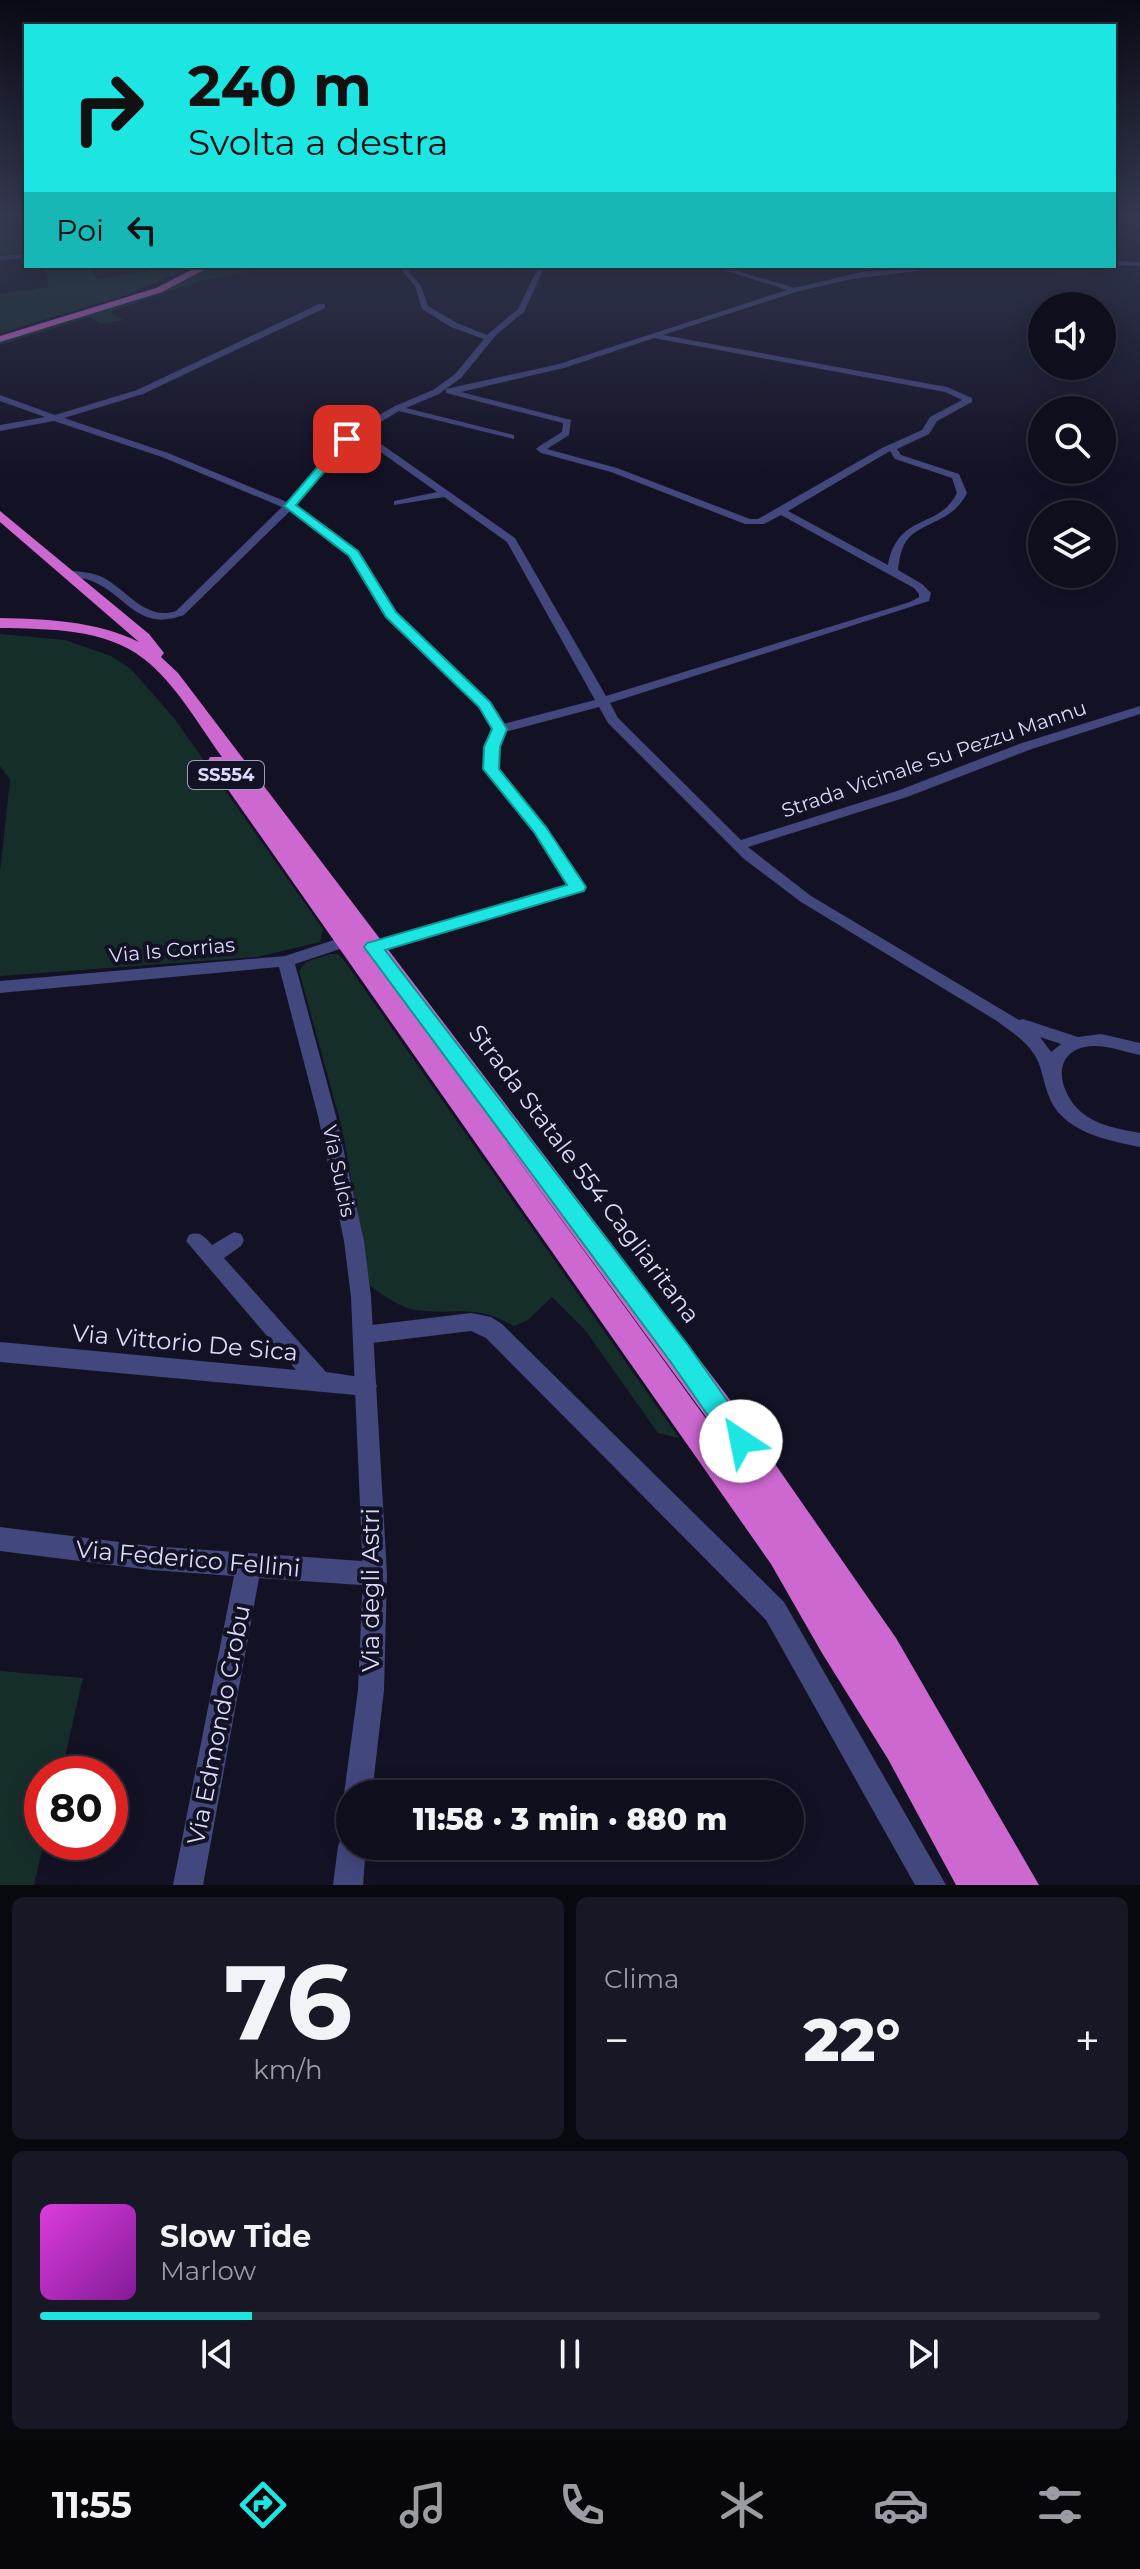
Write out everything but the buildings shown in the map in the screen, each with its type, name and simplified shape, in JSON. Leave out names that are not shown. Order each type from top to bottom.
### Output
[{"type":"highway","points":[[0,337],[113,301]]},
{"type":"highway","points":[[0,337],[122,301]]},
{"type":"highway","points":[[0,515],[143,637],[172,677]]},
{"type":"highway","name":"Strada Statale 554 Cagliaritana","points":[[0,623],[70,627],[114,639],[146,652],[172,677],[783,1552],[834,1641],[901,1746],[978,1885]]},
{"type":"highway","name":"Strada Statale 554 Cagliaritana","points":[[0,630],[78,637],[117,649],[147,669],[723,1415],[883,1651],[1019,1885]]},
{"type":"street","points":[[423,301],[425,307],[454,325],[488,338]]},
{"type":"street","points":[[67,573],[97,579],[151,616],[171,618],[212,583],[289,506],[355,432],[398,408],[436,392],[458,376],[488,338],[521,310],[525,301]]},
{"type":"street","points":[[436,392],[561,366],[761,301]]},
{"type":"street","points":[[0,428],[55,418],[140,392],[322,306]]},
{"type":"street","points":[[449,391],[565,419],[569,425],[566,433],[541,449],[614,470],[749,522],[760,522],[892,448],[914,439],[926,432],[933,419],[969,400],[947,390],[654,336]]},
{"type":"street","points":[[0,398],[165,455],[289,506],[354,554],[391,614],[485,705],[499,729],[538,721],[925,599],[925,593],[918,586],[781,511]]},
{"type":"street","points":[[398,408],[511,437]]},
{"type":"street","points":[[355,432],[364,435],[511,540],[613,720],[776,879],[1003,1017],[1047,1055],[1054,1092],[1063,1106],[1078,1119],[1106,1134],[1140,1140]]},
{"type":"street","points":[[892,448],[898,457],[956,476],[962,493],[960,500],[951,508],[904,537],[897,548],[892,571]]},
{"type":"street","points":[[398,503],[447,493]]},
{"type":"street","name":"Strada Vicinale Su Pezzu Mannu","points":[[740,845],[902,794],[1024,747],[1140,710]]},
{"type":"street","name":"Via Is Corrias","points":[[0,987],[286,961],[578,887],[541,830],[491,769],[492,747],[499,729]]},
{"type":"street","name":"Via Sulcis","points":[[286,961],[327,1116],[354,1241],[366,1386]]},
{"type":"street","points":[[1003,1017],[1077,1043],[1111,1041],[1140,1049]]},
{"type":"street","points":[[1050,1071],[1058,1054],[1077,1043]]},
{"type":"street","points":[[234,1240],[203,1249],[321,1382]]},
{"type":"street","points":[[364,1335],[471,1322],[483,1324],[494,1331],[775,1611],[932,1885]]},
{"type":"street","name":"Via Vittorio De Sica","points":[[0,1352],[366,1386]]},
{"type":"street","name":"Via degli Astri","points":[[360,1780],[371,1690],[375,1574],[366,1386]]},
{"type":"street","name":"Via Federico Fellini","points":[[0,1539],[151,1558],[375,1574]]},
{"type":"street","name":"Via Edmondo Crobu","points":[[188,1885],[200,1836],[249,1565]]},
{"type":"street","points":[[348,1885],[351,1860]]},
{"type":"green space","points":[[0,301],[107,301],[0,333]]},
{"type":"green space","points":[[126,301],[141,301],[112,311],[111,314],[124,320],[100,324],[90,317],[0,345],[0,340]]},
{"type":"green space","points":[[0,634],[65,640],[111,656],[131,669],[174,718],[323,929],[320,942],[257,957],[0,976],[0,872],[10,780],[0,766]]},
{"type":"green space","points":[[338,954],[346,963],[679,1438],[658,1433],[585,1330],[552,1297],[528,1320],[514,1326],[475,1312],[415,1310],[391,1300],[370,1286],[342,1128],[299,971],[306,962]]},
{"type":"green space","points":[[0,1671],[83,1678],[65,1756],[24,1756],[24,1860],[40,1860],[34,1885],[0,1885]]},
{"type":"route","points":[[347,439],[289,506],[323,528],[354,554],[391,614],[422,648],[452,670],[485,705],[499,729],[492,747],[491,769],[541,830],[578,887],[373,947],[679,1353],[741,1441]]}]
